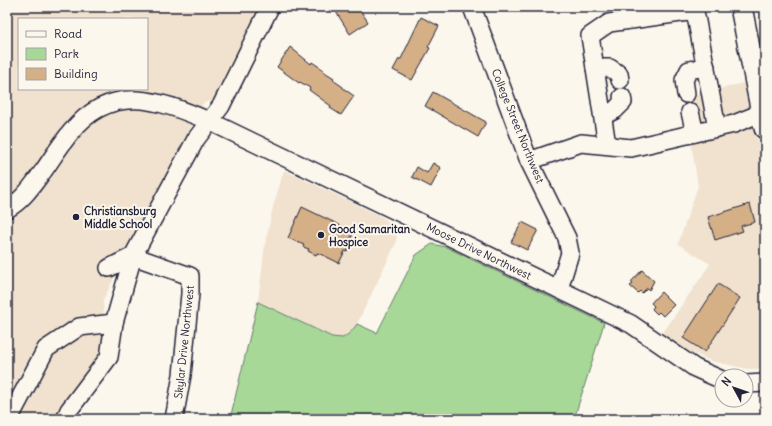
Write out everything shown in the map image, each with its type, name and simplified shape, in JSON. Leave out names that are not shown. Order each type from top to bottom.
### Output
[{"type":"main road","points":[[741,7],[764,118]]},
{"type":"street","points":[[65,419],[69,410],[109,357],[114,323],[133,256],[196,140],[221,106],[270,7]]},
{"type":"street","name":"College Street Northwest","points":[[472,7],[529,161],[567,238],[570,253],[560,289]]},
{"type":"street","points":[[607,145],[590,36],[610,23],[695,11],[717,128]]},
{"type":"street","points":[[686,94],[684,80],[689,70],[706,67]]},
{"type":"street","points":[[595,68],[610,68],[619,74],[620,80]]},
{"type":"street","points":[[603,116],[615,110],[623,102],[622,97]]},
{"type":"street","name":"Moose Drive Northwest","points":[[7,209],[31,188],[72,131],[92,113],[112,103],[136,99],[160,103],[209,121],[632,324],[695,368],[714,376]]},
{"type":"street","points":[[690,112],[695,133]]},
{"type":"street","points":[[529,161],[581,143],[631,148],[764,118]]},
{"type":"street","points":[[109,268],[133,256]]},
{"type":"street","name":"Skylar Drive Northwest","points":[[133,256],[190,276],[190,294],[182,375],[174,419]]},
{"type":"street","points":[[9,419],[46,349],[79,327],[114,323]]},
{"type":"street","points":[[754,384],[765,384]]},
{"type":"shaded area","name":"Christiansburg Middle School","points":[[7,7],[260,7],[214,100],[203,103],[103,300],[105,344],[101,356],[59,419],[7,419]]},
{"type":"shaded area","points":[[744,83],[765,170],[765,369],[743,368],[711,361],[686,350],[662,334],[710,264],[678,244],[698,186],[684,97]]},
{"type":"shaded area","points":[[284,170],[381,216],[394,226],[397,232],[396,243],[357,324],[351,332],[343,338],[332,337],[258,302],[265,245],[273,207]]},
{"type":"green space","points":[[432,244],[446,247],[604,323],[574,419],[230,419],[258,302],[332,337],[343,338],[351,332],[357,324],[377,333],[416,255]]},
{"type":"building","points":[[333,7],[358,7],[368,22],[350,34]]},
{"type":"building","points":[[421,17],[439,26],[428,47],[430,48],[412,80],[393,70],[399,59],[401,59]]},
{"type":"building","points":[[290,47],[311,64],[312,62],[324,70],[323,71],[334,78],[333,80],[354,96],[341,115],[330,108],[331,106],[309,90],[310,88],[300,82],[299,83],[277,67]]},
{"type":"building","points":[[433,92],[486,122],[478,137],[425,106]]},
{"type":"building","points":[[433,163],[441,168],[431,187],[412,177],[417,167],[427,173]]},
{"type":"building","points":[[750,204],[755,222],[741,226],[743,231],[715,240],[708,217]]},
{"type":"building","name":"Good Samaritan Hospice","points":[[302,207],[354,232],[348,244],[350,245],[347,252],[345,251],[339,263],[323,255],[317,253],[316,255],[308,251],[309,249],[303,247],[304,245],[288,238]]},
{"type":"building","points":[[522,222],[538,230],[527,250],[511,242]]},
{"type":"building","points":[[642,270],[654,281],[649,290],[647,288],[642,293],[640,291],[638,293],[630,286],[633,284],[631,282]]},
{"type":"building","points":[[718,284],[740,298],[705,352],[683,338]]},
{"type":"building","points":[[661,292],[674,305],[663,316],[659,312],[657,314],[652,309],[654,306],[651,303]]},
{"type":"place","name":"Christiansburg Middle School","points":[[76,217]]},
{"type":"place","name":"Good Samaritan Hospice","points":[[321,235]]}]
